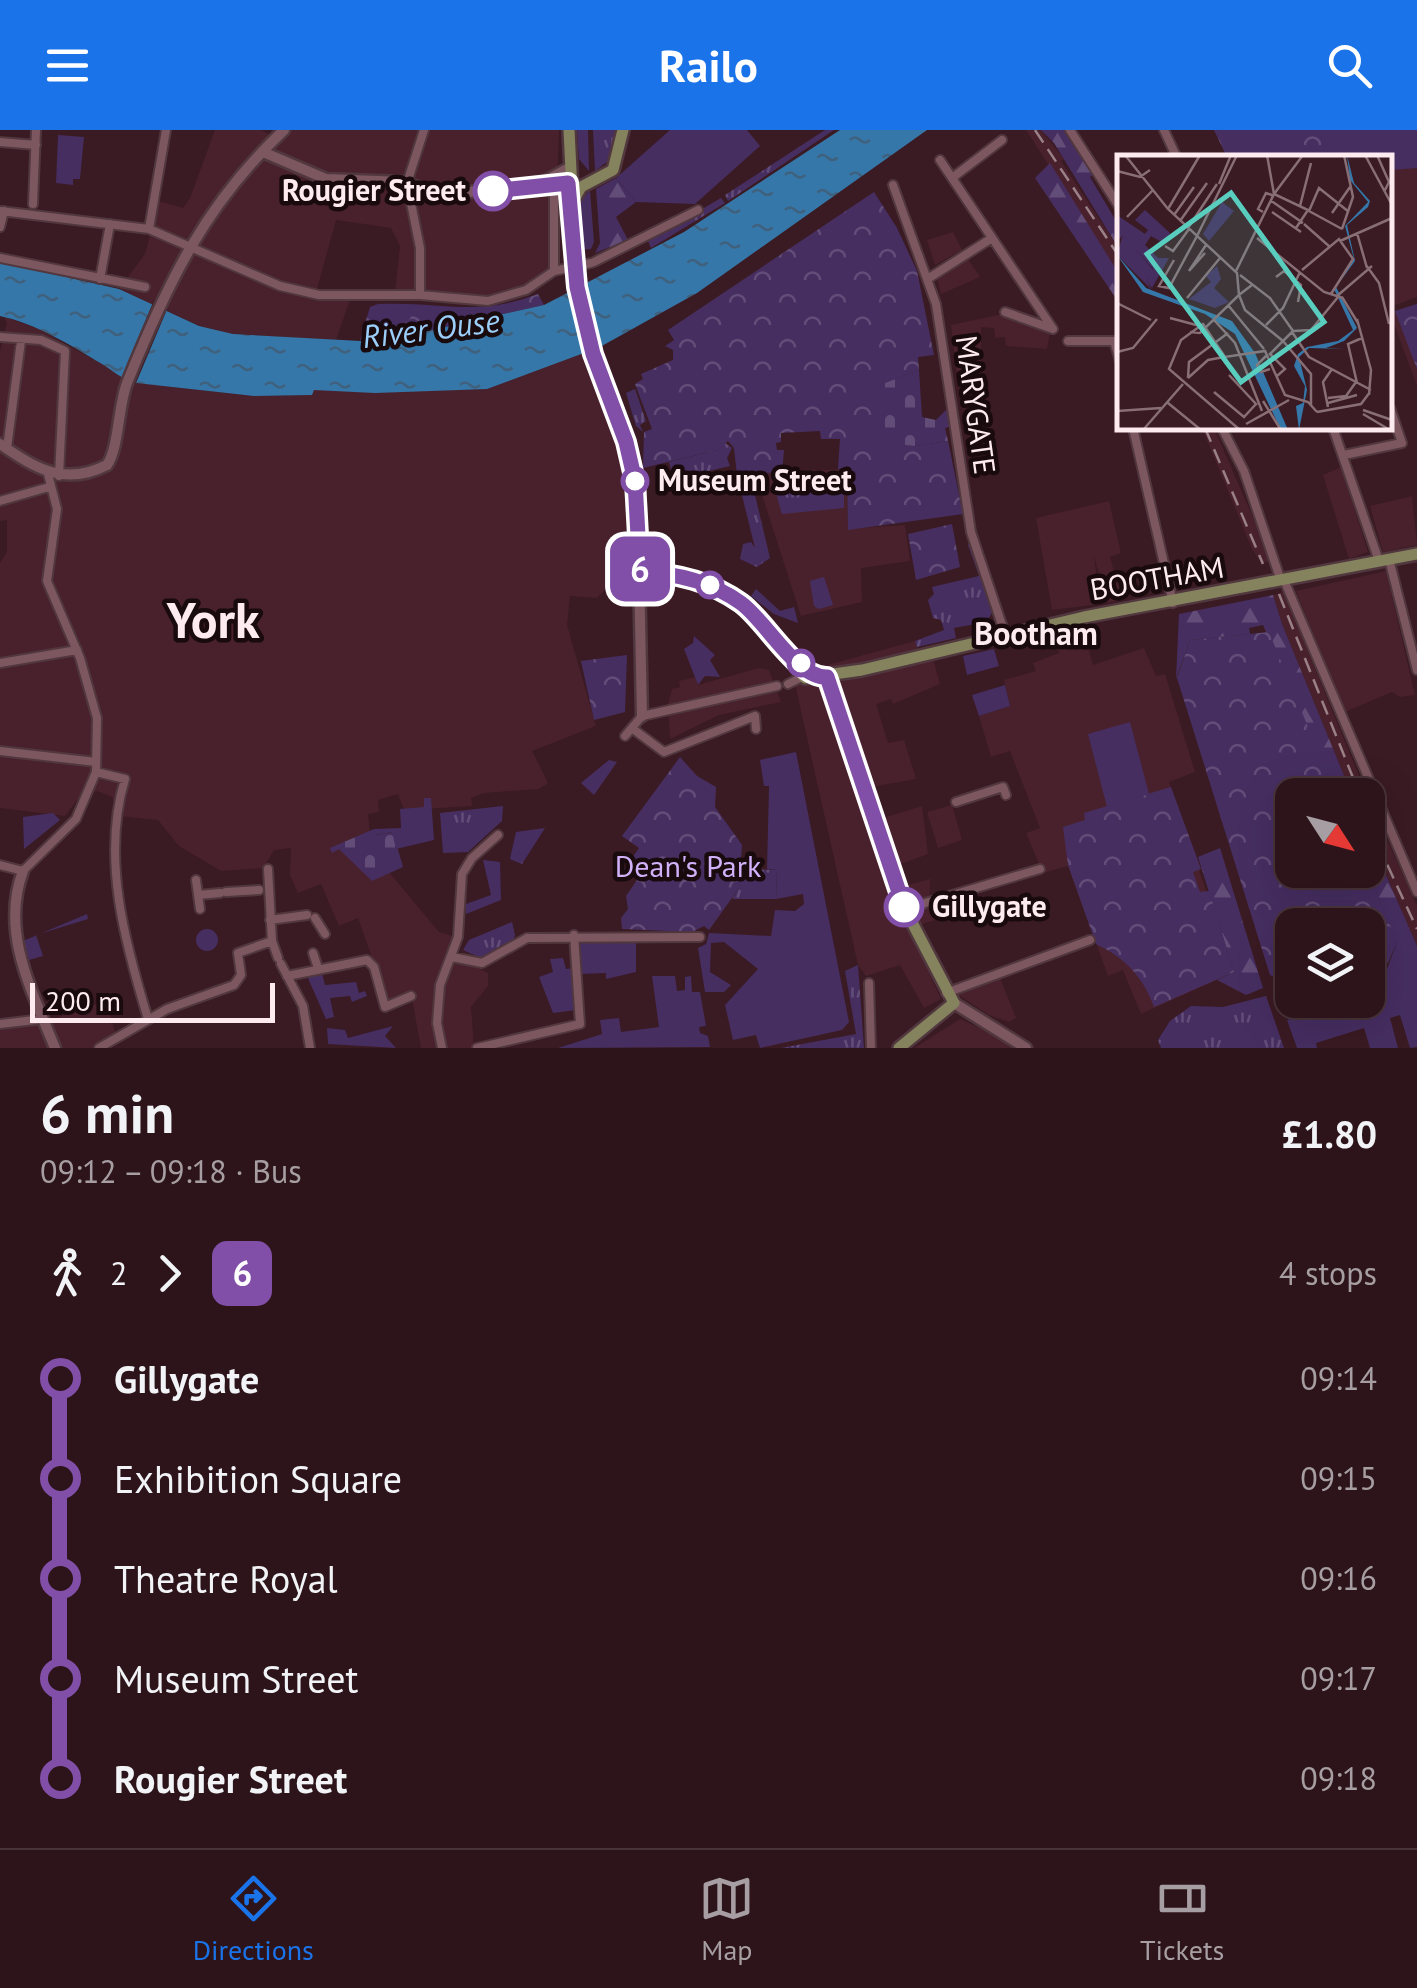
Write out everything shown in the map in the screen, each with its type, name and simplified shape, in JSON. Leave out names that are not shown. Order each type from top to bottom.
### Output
[{"type":"main road","points":[[3,446],[52,479],[103,467],[112,455],[116,422],[128,382],[188,245],[234,182],[284,130]]},
{"type":"main road","points":[[568,130],[568,183],[577,287],[594,358],[630,454],[640,572],[642,716]]},
{"type":"main road","points":[[572,206],[577,190],[613,170],[623,130]]},
{"type":"main road","points":[[263,152],[326,179],[407,183],[442,195],[590,182]]},
{"type":"main road","points":[[540,184],[569,165]]},
{"type":"main road","points":[[569,165],[590,182]]},
{"type":"main road","name":"BOOTHAM","points":[[815,677],[1005,634],[1417,554]]},
{"type":"main road","points":[[640,572],[694,578],[716,588],[756,616],[788,655],[815,677],[905,909],[950,998],[1026,1048]]},
{"type":"main road","points":[[23,871],[14,895],[12,933],[54,1048]]},
{"type":"main road","points":[[899,1048],[950,998]]},
{"type":"street","points":[[33,204],[36,130]]},
{"type":"street","points":[[150,228],[166,130]]},
{"type":"street","points":[[420,295],[420,248],[407,183],[424,130]]},
{"type":"street","points":[[1070,130],[1117,203]]},
{"type":"street","points":[[1164,130],[1176,155]]},
{"type":"street","points":[[952,178],[1002,140]]},
{"type":"street","points":[[0,142],[36,145]]},
{"type":"street","points":[[940,160],[1053,329],[1005,312]]},
{"type":"street","name":"MARYGATE","points":[[893,186],[929,278],[941,327],[972,532],[1005,634]]},
{"type":"street","points":[[554,197],[554,271]]},
{"type":"street","points":[[0,227],[2,211],[150,228],[280,286],[319,295],[420,295],[488,302],[508,298],[554,271],[589,263],[698,210]]},
{"type":"street","points":[[100,279],[110,224]]},
{"type":"street","points":[[929,278],[992,238]]},
{"type":"street","points":[[0,258],[146,287]]},
{"type":"street","points":[[0,338],[41,340],[65,350],[52,479],[56,508],[47,581],[77,650],[97,718],[96,772],[76,819],[23,871],[0,865]]},
{"type":"street","points":[[3,446],[21,341]]},
{"type":"street","points":[[1068,341],[1116,344],[1117,348]]},
{"type":"street","points":[[1344,456],[1402,443],[1392,414]]},
{"type":"street","points":[[1133,430],[1173,603]]},
{"type":"street","points":[[1223,430],[1244,471],[1283,581],[1417,892]]},
{"type":"street","points":[[1334,430],[1384,560],[1417,670]]},
{"type":"street","points":[[0,501],[52,479]]},
{"type":"street","points":[[0,663],[77,650]]},
{"type":"street","points":[[788,684],[815,677]]},
{"type":"street","points":[[756,730],[754,716],[664,752],[629,732],[642,716],[777,686]]},
{"type":"street","points":[[0,751],[96,762]]},
{"type":"street","points":[[96,772],[125,779],[115,812],[113,845],[148,1019]]},
{"type":"street","points":[[956,802],[1003,788],[1006,794]]},
{"type":"street","points":[[442,1048],[437,1023],[444,970],[452,957],[458,932],[462,874],[498,835]]},
{"type":"street","points":[[268,869],[264,889],[272,941],[303,1006],[310,1048]]},
{"type":"street","points":[[905,909],[1040,870]]},
{"type":"street","points":[[196,880],[200,909]]},
{"type":"street","points":[[198,895],[264,889]]},
{"type":"street","points":[[296,907],[325,934]]},
{"type":"street","points":[[270,920],[307,917]]},
{"type":"street","points":[[519,926],[527,938]]},
{"type":"street","points":[[477,1048],[580,1024],[574,936]]},
{"type":"street","points":[[452,957],[482,963],[509,952],[527,938],[700,937]]},
{"type":"street","points":[[950,998],[1090,940]]},
{"type":"street","points":[[100,1048],[148,1019],[234,985],[241,976],[238,953],[272,941]]},
{"type":"street","points":[[313,953],[318,968]]},
{"type":"street","points":[[288,976],[371,962],[385,1007],[411,996]]},
{"type":"street","points":[[868,983],[871,1048]]},
{"type":"street","points":[[0,1024],[43,1019]]},
{"type":"shaded area","points":[[215,130],[261,130],[270,135],[275,130],[559,130],[554,271],[499,296],[395,291],[400,246],[391,228],[336,220],[317,289],[353,291],[336,340],[233,334],[200,326],[119,289],[145,254],[159,201],[183,208],[190,198]]},
{"type":"shaded area","points":[[1026,130],[1041,130],[1064,159],[1061,161],[1117,246],[1117,271]]},
{"type":"shaded area","points":[[1214,130],[1417,130],[1417,297],[1392,306],[1392,155],[1226,155]]},
{"type":"shaded area","points":[[953,232],[962,250],[935,265],[927,240]]},
{"type":"shaded area","points":[[966,256],[980,277],[941,294],[937,278]]},
{"type":"shaded area","points":[[1417,304],[1417,386],[1392,318],[1392,312]]},
{"type":"shaded area","points":[[1003,314],[1050,333],[1047,349],[1006,346],[1005,337],[995,338],[994,328],[981,327],[981,368],[974,369],[975,380],[958,382],[951,325]]},
{"type":"shaded area","points":[[4,317],[37,328],[136,383],[253,396],[312,395],[313,390],[487,389],[585,352],[623,450],[633,513],[632,560],[597,598],[570,596],[567,625],[596,726],[532,751],[548,783],[539,789],[484,793],[471,798],[472,806],[404,810],[398,794],[378,800],[379,812],[368,814],[370,833],[351,839],[372,881],[389,872],[439,932],[453,936],[449,954],[488,973],[488,986],[471,1007],[474,1048],[421,1048],[412,999],[387,1000],[358,918],[339,926],[321,884],[298,893],[290,875],[291,848],[274,850],[263,868],[221,871],[179,846],[158,820],[119,816],[112,797],[97,791],[81,795],[65,816],[0,808],[0,563],[7,552],[7,520],[0,521],[0,351],[7,324]]},
{"type":"shaded area","points":[[1203,430],[1215,430],[1272,561],[1261,563]]},
{"type":"shaded area","points":[[1341,467],[1368,552],[1349,559],[1323,475]]},
{"type":"shaded area","points":[[847,469],[848,529],[905,525],[910,561],[861,568],[862,602],[801,616],[755,473]]},
{"type":"shaded area","points":[[1412,496],[1417,545],[1383,552],[1370,506]]},
{"type":"shaded area","points":[[1109,501],[1121,553],[1110,557],[1122,600],[1107,603],[1094,556],[1100,604],[1052,610],[1036,518]]},
{"type":"shaded area","points":[[1386,571],[1415,695],[1400,697],[1392,692],[1345,712],[1296,591]]},
{"type":"shaded area","points":[[1285,592],[1360,778],[1345,778],[1273,595]]},
{"type":"shaded area","points":[[1084,632],[1093,665],[1144,648],[1156,676],[1165,674],[1195,772],[1169,782],[1234,972],[1141,1014],[1123,970],[1108,976],[1068,866],[1043,873],[1026,833],[1040,828],[1010,751],[991,757],[979,716],[1010,706],[1004,680],[1036,671],[1033,663],[1059,653],[1058,635]]},
{"type":"shaded area","points":[[915,641],[921,661],[933,659],[940,684],[893,704],[891,699],[876,704],[888,743],[904,740],[916,779],[871,787],[880,819],[922,806],[928,854],[893,867],[901,887],[930,879],[929,908],[935,920],[916,926],[923,960],[941,999],[924,1008],[900,965],[866,976],[858,965],[795,684],[824,675],[824,666]]},
{"type":"shaded area","points":[[759,668],[769,670],[781,702],[719,715],[670,739],[668,704],[672,689],[680,687],[679,681],[695,677],[698,685]]},
{"type":"shaded area","points":[[952,805],[962,840],[938,848],[927,812]]},
{"type":"shaded area","points":[[1385,835],[1417,906],[1417,946],[1385,873]]},
{"type":"shaded area","points":[[1000,978],[1016,1018],[1009,1022],[989,1015],[957,994]]},
{"type":"shaded area","points":[[106,1001],[116,1035],[93,1048],[0,1048],[0,1026],[38,1024]]},
{"type":"shaded area","points":[[960,1019],[998,1036],[1013,1048],[914,1048]]},
{"type":"green space","points":[[577,130],[588,130],[589,171],[579,159]]},
{"type":"green space","points":[[593,130],[615,130],[608,161],[595,171]]},
{"type":"green space","points":[[670,130],[747,130],[760,146],[695,204],[636,202],[616,178]]},
{"type":"green space","points":[[825,130],[834,130],[728,201],[725,195]]},
{"type":"green space","points":[[1041,130],[1066,130],[1095,173],[1090,177],[1117,223],[1117,246],[1054,143]]},
{"type":"green space","points":[[1214,130],[1417,130],[1392,156],[1226,155]]},
{"type":"green space","points":[[1222,130],[1288,130],[1297,155],[1234,155]]},
{"type":"green space","points":[[1325,130],[1417,130],[1417,168],[1392,170],[1392,155],[1327,155]]},
{"type":"green space","points":[[58,135],[84,137],[80,179],[73,179],[73,185],[56,183]]},
{"type":"green space","points":[[1050,163],[1117,271],[1117,300],[1035,178]]},
{"type":"green space","points":[[616,178],[636,202],[616,217],[628,240],[595,253],[600,243],[596,189]]},
{"type":"green space","points":[[590,190],[594,242],[591,249],[581,250],[578,203]]},
{"type":"green space","points":[[874,192],[917,271],[934,355],[918,357],[919,370],[877,386],[876,443],[915,446],[948,441],[963,514],[848,530],[847,470],[838,469],[840,439],[821,439],[820,431],[781,433],[781,442],[776,443],[777,450],[784,450],[782,472],[737,475],[734,448],[728,441],[718,450],[643,468],[644,432],[652,429],[635,384],[643,379],[641,374],[673,360],[673,350],[665,346],[674,340],[668,330]]},
{"type":"green space","points":[[721,198],[725,203],[651,248],[648,241]]},
{"type":"green space","points":[[538,294],[544,305],[379,342],[360,340],[370,307],[378,304],[477,307]]},
{"type":"green space","points":[[378,304],[456,307],[442,315],[423,306],[395,310]]},
{"type":"green space","points":[[1417,304],[1417,369],[1395,311]]},
{"type":"green space","points":[[377,310],[392,316],[407,311],[411,317],[403,325],[387,326],[372,318]]},
{"type":"green space","points":[[919,370],[922,417],[936,420],[947,409],[952,426],[945,428],[948,441],[915,446],[876,444],[876,386]]},
{"type":"green space","points":[[635,389],[646,421],[640,425],[643,432],[636,426],[626,393]]},
{"type":"green space","points":[[725,443],[732,448],[727,458],[730,466],[674,479],[669,462],[718,450]]},
{"type":"green space","points":[[750,474],[770,558],[757,567],[740,559],[743,544],[751,542],[755,548],[737,475]]},
{"type":"green space","points":[[844,484],[844,508],[782,514],[775,490]]},
{"type":"green space","points":[[952,524],[960,567],[916,580],[908,534]]},
{"type":"green space","points":[[971,541],[992,613],[986,622],[954,628],[956,638],[917,647],[915,641],[944,630],[941,620],[933,618],[928,600],[934,594],[932,587],[979,576],[968,545]]},
{"type":"green space","points":[[824,577],[833,605],[819,609],[814,606],[810,581]]},
{"type":"green space","points":[[756,589],[780,611],[794,607],[798,623],[774,614],[751,596]]},
{"type":"green space","points":[[1273,595],[1345,778],[1329,778],[1263,625],[1249,628],[1250,634],[1190,640],[1176,679],[1179,614]]},
{"type":"green space","points":[[1269,632],[1329,778],[1275,778],[1275,888],[1374,888],[1383,908],[1275,908],[1275,977],[1270,975],[1177,678],[1190,640]]},
{"type":"green space","points":[[694,636],[715,655],[710,660],[720,677],[705,676],[698,685],[684,649],[693,643]]},
{"type":"green space","points":[[994,649],[999,666],[967,675],[963,656]]},
{"type":"green space","points":[[627,655],[625,712],[594,720],[581,661]]},
{"type":"green space","points":[[1005,685],[1010,706],[979,716],[972,695]]},
{"type":"green space","points":[[1130,722],[1149,794],[1107,807],[1088,734]]},
{"type":"green space","points":[[796,752],[849,1022],[842,1030],[760,1048],[756,1035],[733,1040],[725,1005],[758,969],[724,942],[711,943],[710,972],[731,985],[724,992],[705,992],[698,948],[706,944],[709,933],[771,936],[775,910],[795,911],[804,904],[803,894],[776,899],[777,870],[767,869],[769,786],[764,786],[760,760]]},
{"type":"green space","name":"Dean's Park","points":[[680,757],[697,776],[716,787],[715,807],[742,845],[739,888],[709,930],[704,926],[692,932],[622,929],[621,918],[628,909],[626,896],[637,880],[624,870],[639,848],[622,836]]},
{"type":"green space","points":[[609,760],[617,762],[594,795],[581,783]]},
{"type":"green space","points":[[1171,787],[1201,869],[1193,872],[1200,892],[1209,891],[1234,972],[1154,1007],[1132,969],[1096,944],[1068,865],[1063,827],[1085,820],[1084,813]]},
{"type":"green space","points":[[424,798],[431,798],[434,840],[396,849],[392,832],[375,835],[374,829],[401,828],[400,809],[424,807]]},
{"type":"green space","points":[[503,806],[502,821],[468,852],[443,853],[440,813]]},
{"type":"green space","points":[[53,813],[60,820],[24,849],[23,817]]},
{"type":"green space","points":[[545,828],[522,864],[510,859],[516,832]]},
{"type":"green space","points":[[374,829],[376,835],[393,832],[403,867],[372,881],[339,849],[332,853],[330,848]]},
{"type":"green space","points":[[1220,848],[1263,988],[1246,995],[1217,980],[1234,972],[1198,857]]},
{"type":"green space","points":[[483,860],[500,862],[501,900],[466,914],[466,904],[491,895]]},
{"type":"green space","points":[[740,869],[777,870],[776,899],[732,899],[739,888]]},
{"type":"green space","points":[[1385,873],[1417,946],[1397,943],[1374,888],[1385,888]]},
{"type":"green space","points":[[1385,913],[1397,942],[1385,964]]},
{"type":"green space","points":[[87,914],[88,919],[41,934]]},
{"type":"green space","points":[[512,922],[512,944],[481,958],[463,950],[469,940]]},
{"type":"green space","points":[[207,929],[215,932],[215,948],[207,951],[199,948],[196,940],[199,932]]},
{"type":"green space","points":[[36,935],[43,956],[29,960],[23,941]]},
{"type":"green space","points":[[636,939],[636,972],[606,979],[606,973],[581,974],[577,940]]},
{"type":"green space","points":[[1397,942],[1417,946],[1417,1047],[1410,1048],[1400,1015],[1390,1018],[1398,1048],[1370,1048],[1364,1028],[1316,1043],[1317,1048],[1297,1048],[1287,1020],[1385,1018],[1385,975]]},
{"type":"green space","points":[[563,958],[566,969],[575,968],[576,1010],[553,1013],[539,977],[553,972],[550,959]]},
{"type":"green space","points":[[858,965],[864,1048],[781,1048],[856,1034],[845,971]]},
{"type":"green space","points":[[322,973],[325,985],[356,982],[359,993],[365,991],[367,996],[352,1002],[350,996],[330,998],[334,1017],[326,1019],[307,976]]},
{"type":"green space","points":[[652,976],[675,976],[677,991],[685,990],[685,977],[691,976],[692,992],[700,992],[706,1026],[699,1027],[700,1033],[708,1036],[710,1047],[558,1048],[602,1034],[600,1020],[619,1018],[621,1032],[659,1027]]},
{"type":"green space","points":[[1266,996],[1284,1048],[1161,1048],[1158,1040],[1170,1021],[1191,1006],[1223,1007]]},
{"type":"green space","points":[[393,1026],[385,1036],[396,1048],[328,1044],[327,1028],[345,1030],[348,1038]]},
{"type":"water","points":[[840,130],[927,130],[697,293],[600,347],[487,389],[375,393],[314,390],[312,395],[254,396],[136,383],[53,336],[0,316],[0,262],[119,289],[199,326],[233,334],[379,342],[544,305],[684,232]]},
{"type":"pier","points":[[154,300],[168,307],[136,383],[121,379]]},
{"type":"railway","points":[[1035,130],[1117,253]]},
{"type":"railway","points":[[1206,430],[1263,564]]},
{"type":"railway","points":[[1279,594],[1353,778]]},
{"type":"railway","points":[[1385,860],[1417,929]]},
{"type":"bus line","name":"6","points":[[493,191],[568,183],[577,287],[593,354],[630,454],[635,481],[640,572],[694,578],[716,588],[756,616],[788,655],[816,677],[827,677],[865,780],[904,907]]},
{"type":"place","name":"Rougier Street","points":[[493,191]]},
{"type":"place","name":"Museum Street","points":[[635,481]]},
{"type":"place","name":"Gillygate","points":[[904,907]]},
{"type":"district","name":"York","points":[[213,620]]},
{"type":"district","name":"Bootham","points":[[1036,634]]},
{"type":"water label","name":"River Ouse","points":[[431,329]]}]
